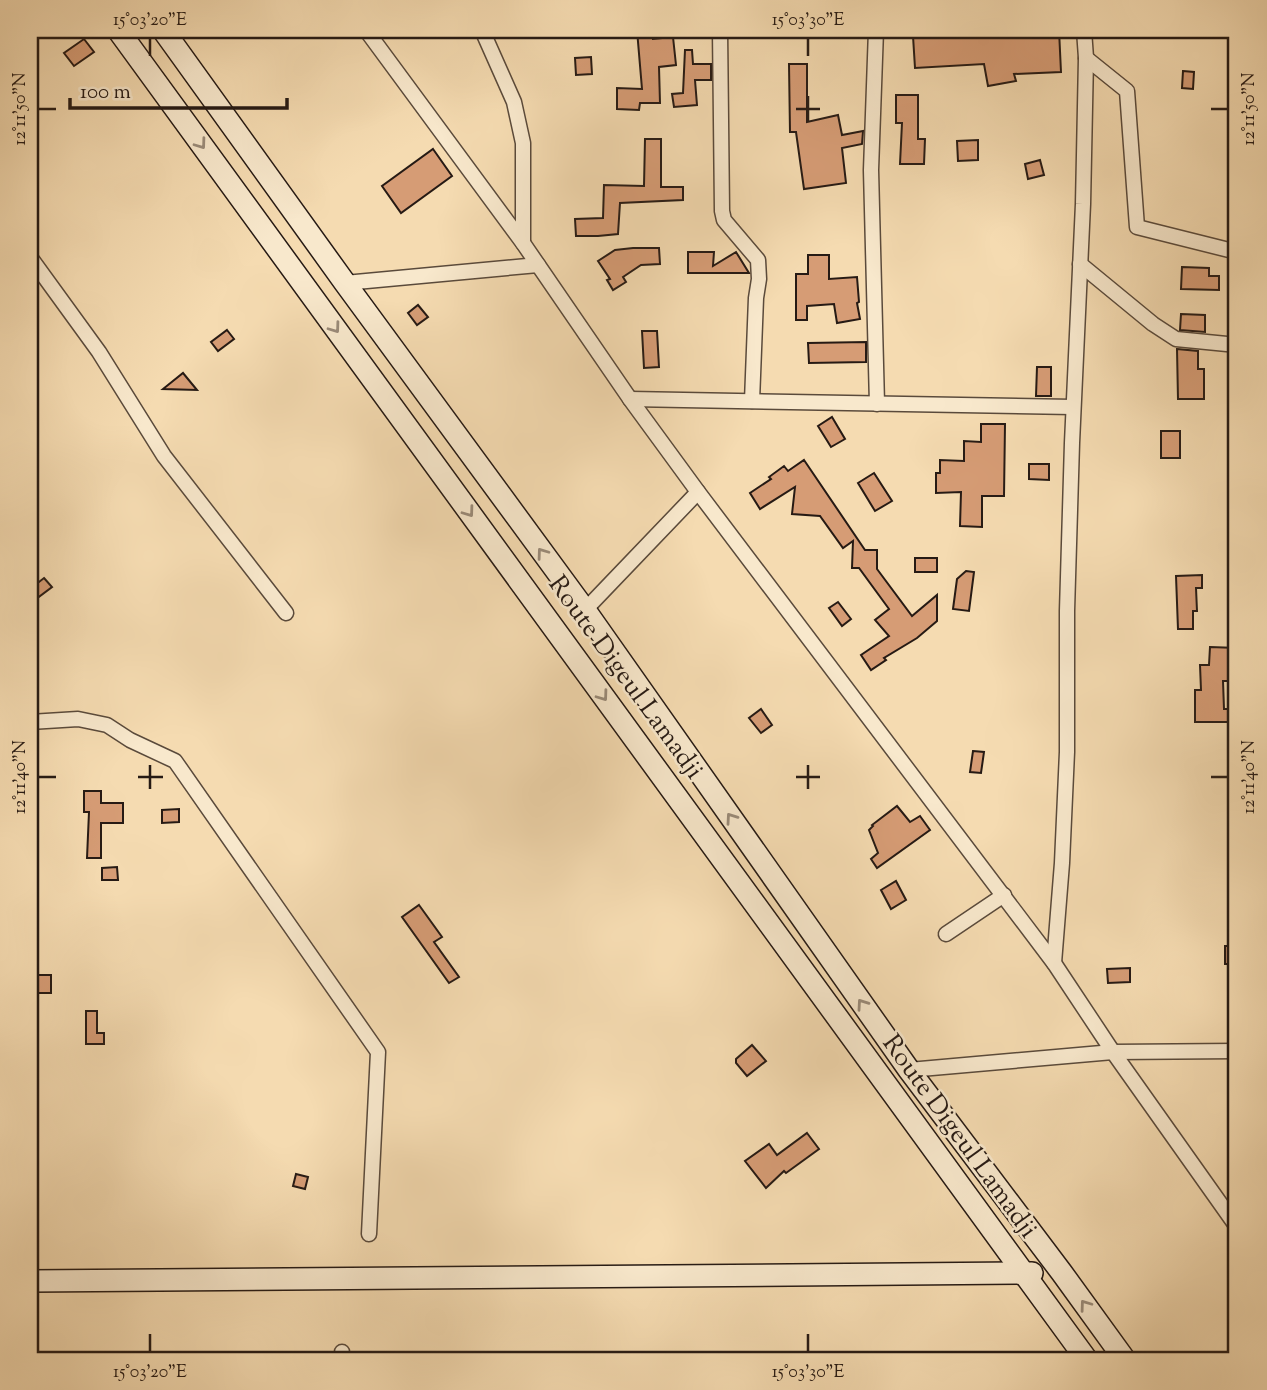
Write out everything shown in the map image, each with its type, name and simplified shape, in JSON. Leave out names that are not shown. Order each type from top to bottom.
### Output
[{"type":"main road","name":"Route Digeul Lamadji","points":[[118,30],[1087,1360]]},
{"type":"main road","name":"Route Digeul Lamadji","points":[[163,30],[584,610],[909,1070],[1125,1360]]},
{"type":"main road","points":[[30,1282],[1062,1273]]},
{"type":"street","points":[[366,30],[523,243],[629,399],[1054,962],[1113,1052],[1237,1227]]},
{"type":"street","points":[[482,30],[514,102],[523,143],[523,243]]},
{"type":"street","points":[[720,30],[722,211],[724,220],[758,260],[752,401]]},
{"type":"street","points":[[876,30],[871,170],[877,404]]},
{"type":"street","points":[[1054,962],[1067,752],[1067,611],[1083,204],[1086,58],[1084,30]]},
{"type":"street","points":[[1086,58],[1128,91],[1137,227],[1237,251]]},
{"type":"street","points":[[30,257],[99,352],[164,456],[286,613]]},
{"type":"street","points":[[1080,264],[1153,324],[1176,339],[1237,345]]},
{"type":"street","points":[[345,283],[538,265]]},
{"type":"street","points":[[629,399],[1073,408]]},
{"type":"street","points":[[584,610],[698,492]]},
{"type":"street","points":[[30,722],[78,719],[107,725],[130,740],[175,761],[378,1052],[369,1234]]},
{"type":"street","points":[[946,934],[1004,895]]},
{"type":"street","points":[[909,1070],[1113,1052],[1237,1051]]},
{"type":"building","points":[[637,30],[653,30],[653,39],[673,37],[676,65],[659,67],[660,103],[640,103],[639,110],[617,109],[617,88],[642,89]]},
{"type":"building","points":[[990,30],[1059,30],[1061,72],[1014,74],[1016,81],[988,86],[984,64],[915,68],[913,36]]},
{"type":"building","points":[[84,39],[94,52],[74,66],[64,53]]},
{"type":"building","points":[[685,50],[692,50],[693,64],[711,64],[711,80],[695,80],[697,105],[674,107],[672,94],[683,93]]},
{"type":"building","points":[[591,57],[592,74],[576,75],[575,58]]},
{"type":"building","points":[[789,64],[807,64],[807,122],[838,115],[842,135],[863,131],[862,144],[842,148],[846,183],[804,189],[796,132],[790,132]]},
{"type":"building","points":[[1183,71],[1194,72],[1193,89],[1182,88]]},
{"type":"building","points":[[896,95],[918,95],[918,139],[925,139],[924,164],[900,164],[902,123],[896,123]]},
{"type":"building","points":[[645,139],[661,139],[661,187],[683,187],[683,200],[620,203],[618,234],[576,236],[575,219],[603,218],[604,185],[644,186]]},
{"type":"building","points":[[978,140],[978,160],[958,161],[957,141]]},
{"type":"building","points":[[433,149],[452,176],[401,213],[382,186]]},
{"type":"building","points":[[1040,160],[1044,175],[1028,179],[1025,164]]},
{"type":"building","points":[[659,248],[660,264],[641,265],[623,277],[626,282],[613,290],[607,280],[610,279],[598,261],[615,250]]},
{"type":"building","points":[[688,252],[714,252],[713,266],[736,252],[749,273],[688,273]]},
{"type":"building","points":[[808,255],[829,255],[829,279],[857,277],[860,319],[837,323],[834,304],[807,306],[807,320],[796,320],[796,274],[808,274]]},
{"type":"building","points":[[1182,267],[1209,268],[1209,276],[1219,276],[1219,290],[1181,289]]},
{"type":"building","points":[[418,305],[428,317],[417,325],[408,313]]},
{"type":"building","points":[[1181,314],[1205,315],[1205,332],[1180,330]]},
{"type":"building","points":[[227,330],[234,339],[218,351],[211,342]]},
{"type":"building","points":[[642,331],[657,331],[659,367],[644,368]]},
{"type":"building","points":[[866,342],[866,362],[809,363],[808,343]]},
{"type":"building","points":[[1177,349],[1198,351],[1198,369],[1204,369],[1204,399],[1178,399]]},
{"type":"building","points":[[1037,367],[1051,367],[1051,396],[1036,396]]},
{"type":"building","points":[[183,373],[197,390],[163,389]]},
{"type":"building","points":[[832,417],[845,439],[831,447],[818,426]]},
{"type":"building","points":[[981,424],[1005,424],[1004,496],[982,496],[982,527],[960,526],[961,492],[936,493],[936,473],[940,473],[940,460],[964,461],[964,441],[981,442]]},
{"type":"building","points":[[1161,431],[1180,431],[1180,458],[1161,458]]},
{"type":"building","points":[[804,460],[865,550],[877,550],[877,569],[912,616],[937,595],[937,621],[871,670],[861,655],[889,636],[875,620],[889,609],[859,568],[852,568],[853,541],[843,548],[820,516],[792,514],[795,487],[760,509],[750,493],[784,466],[788,471]]},
{"type":"building","points":[[1029,464],[1049,464],[1049,480],[1029,479]]},
{"type":"building","points":[[874,473],[892,501],[875,511],[858,483]]},
{"type":"building","points":[[915,558],[937,558],[937,572],[915,572]]},
{"type":"building","points":[[966,571],[974,572],[969,611],[953,609],[957,579]]},
{"type":"building","points":[[1202,575],[1202,588],[1196,588],[1197,611],[1193,611],[1193,629],[1178,629],[1176,576]]},
{"type":"building","points":[[44,578],[52,587],[36,599],[30,589]]},
{"type":"building","points":[[838,602],[851,619],[842,626],[829,608]]},
{"type":"building","points":[[1210,647],[1237,648],[1237,681],[1223,681],[1224,709],[1237,709],[1237,722],[1195,722],[1195,690],[1201,690],[1200,665],[1209,665]]},
{"type":"building","points":[[761,709],[772,725],[761,733],[749,718]]},
{"type":"building","points":[[973,751],[984,752],[981,773],[970,772]]},
{"type":"building","points":[[84,791],[101,791],[101,803],[123,803],[123,823],[101,823],[101,858],[87,858],[89,812],[84,812]]},
{"type":"building","points":[[897,806],[910,822],[920,816],[930,830],[877,868],[871,859],[878,853],[869,830]]},
{"type":"building","points":[[179,809],[179,822],[162,823],[162,810]]},
{"type":"building","points":[[117,867],[118,880],[102,880],[102,868]]},
{"type":"building","points":[[896,881],[906,900],[891,909],[881,890]]},
{"type":"building","points":[[419,905],[442,937],[434,942],[459,977],[449,983],[402,917]]},
{"type":"building","points":[[1225,946],[1237,946],[1237,964],[1225,964]]},
{"type":"building","points":[[1130,968],[1130,982],[1108,983],[1107,969]]},
{"type":"building","points":[[30,975],[51,975],[51,993],[30,993]]},
{"type":"building","points":[[86,1011],[97,1011],[97,1033],[104,1033],[104,1044],[86,1044]]},
{"type":"building","points":[[752,1045],[766,1061],[747,1076],[736,1063],[736,1059]]},
{"type":"building","points":[[807,1133],[819,1149],[786,1173],[784,1171],[766,1188],[745,1161],[769,1144],[777,1155]]},
{"type":"building","points":[[296,1174],[308,1177],[305,1189],[293,1186]]}]
